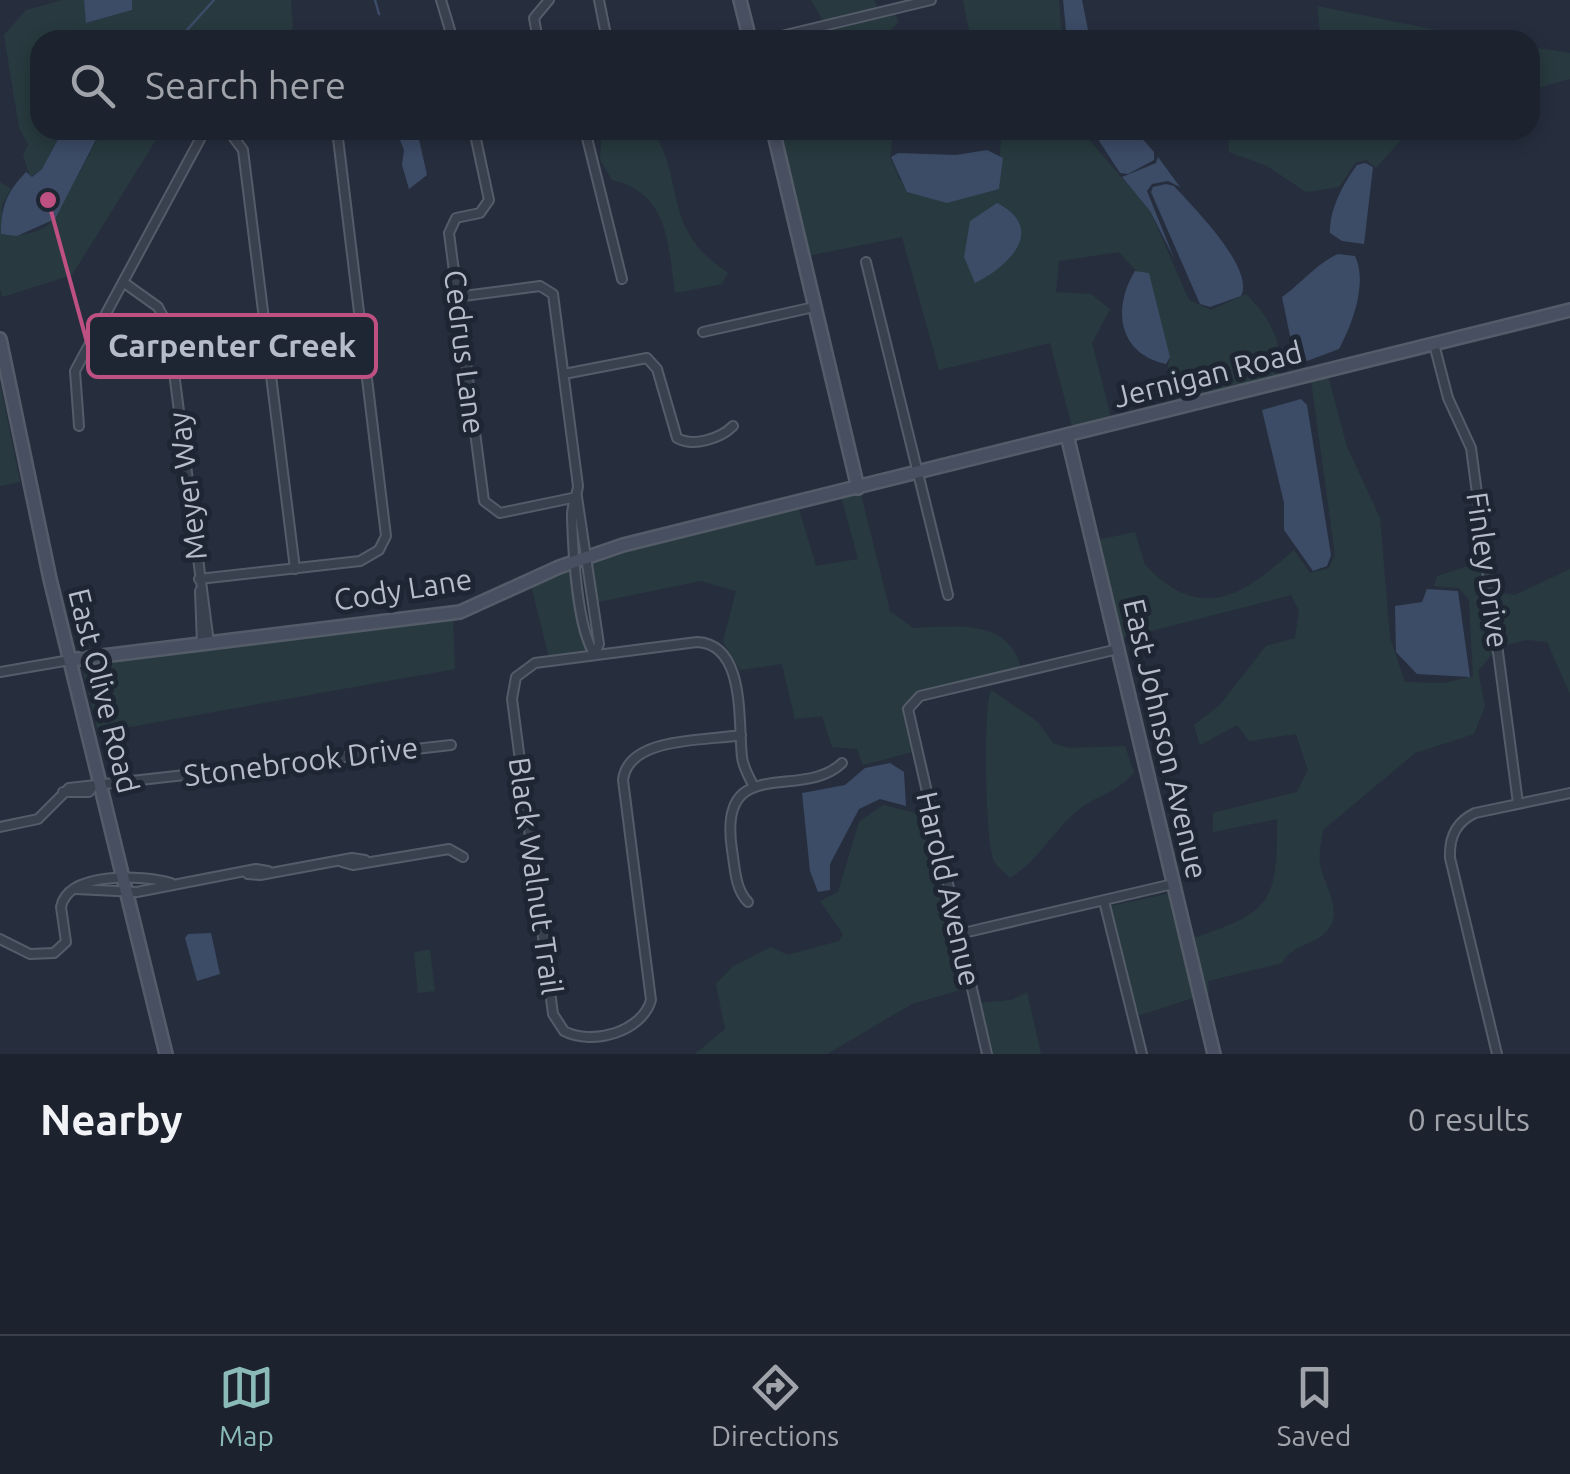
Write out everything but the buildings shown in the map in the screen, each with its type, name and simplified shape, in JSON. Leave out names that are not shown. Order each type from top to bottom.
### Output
[{"type":"street","points":[[441,0],[450,30]]},
{"type":"street","points":[[536,30],[534,18],[550,0]]},
{"type":"street","points":[[599,0],[605,30]]},
{"type":"street","points":[[740,0],[748,30]]},
{"type":"street","points":[[807,30],[932,0]]},
{"type":"street","points":[[79,426],[75,371],[200,140]]},
{"type":"street","points":[[235,140],[242,150],[295,569]]},
{"type":"street","points":[[199,579],[367,560],[383,544],[387,528],[338,140]]},
{"type":"street","name":"Cedrus Lane","points":[[476,140],[489,200],[480,213],[456,218],[449,228],[486,506],[500,513],[576,497]]},
{"type":"street","points":[[587,140],[622,279]]},
{"type":"street","points":[[774,140],[858,488]]},
{"type":"street","points":[[866,262],[948,595]]},
{"type":"street","name":"Meyer Way","points":[[123,282],[158,307],[166,320],[206,644]]},
{"type":"street","points":[[456,296],[540,286],[549,290],[554,299],[582,558],[599,644],[595,655]]},
{"type":"street","points":[[703,332],[814,306]]},
{"type":"street","name":"Jernigan Road","points":[[858,488],[1570,310]]},
{"type":"street","name":"East Olive Road","points":[[0,339],[96,787],[125,884],[166,1054]]},
{"type":"street","name":"Finley Drive","points":[[1434,344],[1448,398],[1471,448],[1518,803]]},
{"type":"street","points":[[564,374],[646,358],[657,369],[676,438],[692,442],[720,435],[733,426]]},
{"type":"street","name":"East Johnson Avenue","points":[[1068,435],[1214,1054]]},
{"type":"street","name":"Cody Lane","points":[[0,672],[460,612],[582,558],[858,488]]},
{"type":"street","name":"Black Walnut Trail","points":[[741,736],[645,750],[626,765],[622,780],[650,1000],[640,1020],[626,1029],[586,1037],[570,1035],[553,1014],[511,691],[516,677],[528,666],[697,642],[712,644],[731,666],[741,736],[742,763],[754,786]]},
{"type":"street","name":"Harold Avenue","points":[[987,1054],[908,709],[920,696],[1118,649]]},
{"type":"street","name":"Stonebrook Drive","points":[[0,827],[38,819],[63,792],[452,745]]},
{"type":"street","points":[[748,902],[738,886],[729,828],[734,808],[754,786],[829,773],[842,762]]},
{"type":"street","points":[[1497,1054],[1449,848],[1453,834],[1468,816],[1570,793]]},
{"type":"street","points":[[0,939],[30,954],[59,951],[68,937],[61,902],[76,889],[125,884],[148,890],[171,883],[256,876],[268,871],[449,850],[463,857]]},
{"type":"street","points":[[959,934],[1173,884]]},
{"type":"street","points":[[1104,901],[1142,1054]]},
{"type":"shaded area","points":[[63,0],[84,0],[87,23],[132,10],[132,0],[291,0],[293,29],[30,30],[30,140],[58,140],[42,169],[30,177],[23,155],[28,145],[19,128],[4,35],[26,10]]},
{"type":"shaded area","points":[[811,0],[874,0],[878,9],[824,22]]},
{"type":"shaded area","points":[[963,0],[1059,0],[1061,30],[969,30]]},
{"type":"shaded area","points":[[1317,6],[1436,30],[1320,30]]},
{"type":"shaded area","points":[[895,13],[898,22],[891,30],[823,30]]},
{"type":"shaded area","points":[[1540,48],[1570,53],[1570,79],[1540,87]]},
{"type":"shaded area","points":[[96,140],[156,140],[72,275],[2,297],[0,182],[11,189],[2,205],[1,234],[24,234],[47,226]]},
{"type":"shaded area","points":[[601,140],[658,140],[684,223],[707,256],[728,273],[722,284],[675,293],[667,239],[655,208],[645,196],[612,180],[600,159]]},
{"type":"shaded area","points":[[779,140],[893,140],[890,157],[900,180],[972,195],[999,189],[1001,140],[1090,140],[1150,211],[1189,300],[1211,310],[1246,294],[1263,313],[1277,343],[1280,380],[1178,405],[1167,370],[1170,357],[1138,273],[1119,252],[1059,261],[1056,292],[1091,294],[1110,309],[1092,343],[1112,421],[1073,430],[1050,343],[939,370],[902,237],[807,256]]},
{"type":"shaded area","points":[[1228,140],[1401,140],[1376,168],[1367,160],[1356,162],[1339,187],[1306,192],[1267,166],[1229,152]]},
{"type":"shaded area","points":[[1328,376],[1347,447],[1380,518],[1390,638],[1405,682],[1445,683],[1473,676],[1469,600],[1459,588],[1434,586],[1437,576],[1472,565],[1483,569],[1494,652],[1478,671],[1485,706],[1474,734],[1415,753],[1323,830],[1320,863],[1334,910],[1326,932],[1292,951],[1282,963],[1208,981],[1209,993],[1204,994],[1191,939],[1238,921],[1264,901],[1271,888],[1277,848],[1277,819],[1213,832],[1213,813],[1297,792],[1308,770],[1296,734],[1249,741],[1237,725],[1200,745],[1194,725],[1219,706],[1266,646],[1295,638],[1299,611],[1291,595],[1120,639],[1097,540],[1135,532],[1145,565],[1185,594],[1203,598],[1239,591],[1294,550],[1310,573],[1329,568],[1335,555],[1311,380]]},
{"type":"shaded area","points":[[0,383],[20,482],[0,486]]},
{"type":"shaded area","points":[[860,491],[890,611],[913,628],[962,627],[992,633],[1014,652],[1021,668],[911,697],[903,715],[912,752],[863,765],[857,749],[832,747],[822,716],[795,719],[782,664],[740,670],[723,642],[736,591],[701,581],[598,602],[592,559],[798,506],[816,566],[858,559],[841,496]]},
{"type":"shaded area","points":[[572,566],[587,650],[549,657],[531,585]]},
{"type":"shaded area","points":[[1570,569],[1570,694],[1547,642],[1527,640],[1502,646],[1492,573],[1500,593],[1515,595]]},
{"type":"shaded area","points":[[453,618],[455,669],[118,729],[97,728],[81,662]]},
{"type":"shaded area","points":[[991,690],[1038,722],[1053,743],[1068,748],[1125,746],[1134,772],[1121,785],[1077,811],[1010,878],[994,861],[991,849],[986,747]]},
{"type":"shaded area","points":[[883,805],[927,816],[967,988],[912,1004],[827,1054],[695,1054],[725,1029],[716,984],[732,967],[771,947],[788,955],[839,941],[843,934],[820,901],[838,892],[859,822]]},
{"type":"shaded area","points":[[1171,893],[1196,997],[1137,1016],[1111,906]]},
{"type":"shaded area","points":[[430,950],[435,991],[418,993],[414,952]]},
{"type":"shaded area","points":[[1027,992],[1041,1054],[993,1054],[980,1003],[1011,1000]]},
{"type":"water","points":[[84,0],[132,0],[132,10],[86,23]]},
{"type":"water","points":[[1063,0],[1082,0],[1088,30],[1066,30]]},
{"type":"water","points":[[58,140],[96,140],[55,219],[17,236],[1,234],[4,207],[14,186],[26,172],[32,177],[42,169]]},
{"type":"water","points":[[400,140],[419,140],[427,175],[409,189],[402,165],[404,150]]},
{"type":"water","points":[[1099,140],[1144,140],[1154,152],[1154,160],[1128,174],[1120,173]]},
{"type":"water","points":[[987,150],[1003,158],[999,189],[947,203],[907,192],[891,157],[898,153],[956,155]]},
{"type":"water","points":[[1158,157],[1180,187],[1168,181],[1152,184],[1147,191],[1174,258],[1150,211],[1122,177],[1156,163]]},
{"type":"water","points":[[1357,165],[1373,167],[1364,244],[1342,241],[1330,233],[1334,206]]},
{"type":"water","points":[[1174,186],[1231,254],[1243,284],[1241,296],[1210,307],[1200,304],[1151,192],[1153,187]]},
{"type":"water","points":[[997,203],[1020,224],[1018,247],[1000,267],[975,283],[964,257],[970,221]]},
{"type":"water","points":[[1338,254],[1355,256],[1359,267],[1353,316],[1339,349],[1299,364],[1282,297]]},
{"type":"water","points":[[1135,271],[1149,273],[1170,357],[1166,364],[1138,350],[1124,328],[1123,300]]},
{"type":"water","points":[[1301,399],[1307,405],[1331,555],[1327,566],[1313,571],[1284,530],[1284,503],[1262,410]]},
{"type":"water","points":[[1427,589],[1458,591],[1470,677],[1417,674],[1396,652],[1395,606],[1422,602]]},
{"type":"water","points":[[890,763],[904,772],[906,806],[880,799],[859,809],[830,864],[830,890],[818,892],[810,871],[802,793],[845,785],[865,768]]},
{"type":"water","points":[[211,933],[220,974],[197,981],[185,938],[188,934]]},
{"type":"waterway","points":[[187,30],[214,0]]},
{"type":"waterway","points":[[375,0],[379,14]]},
{"type":"place","name":"Carpenter Creek","points":[[48,200]]}]
